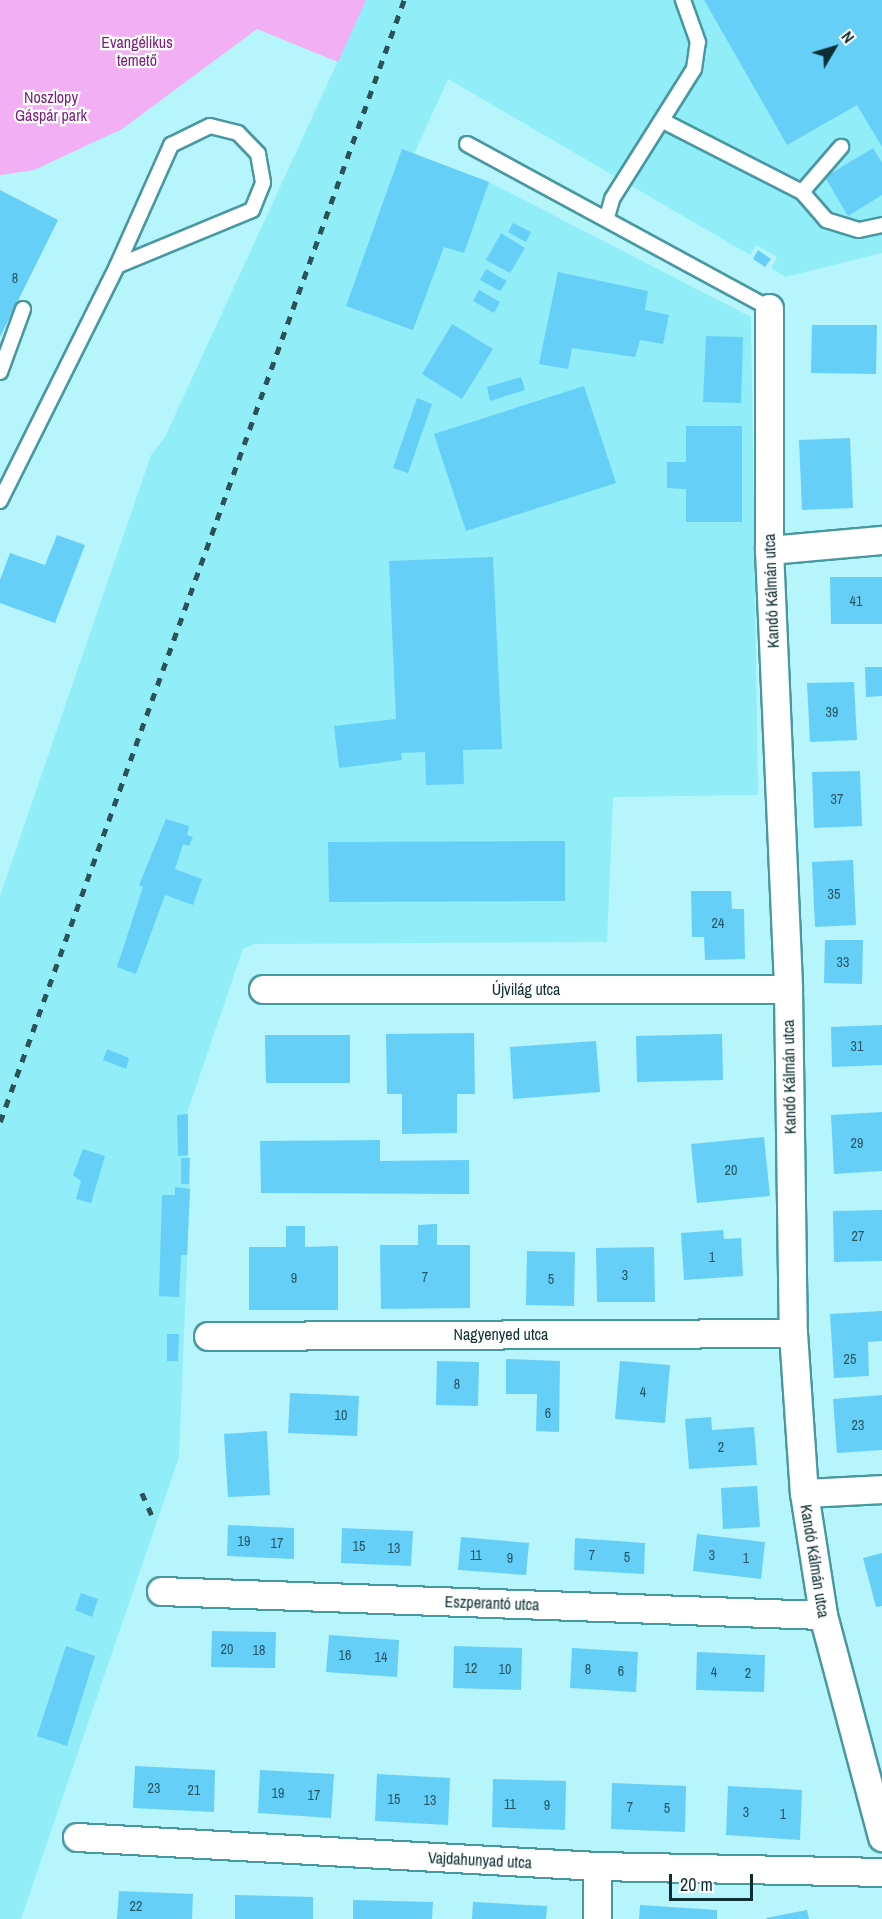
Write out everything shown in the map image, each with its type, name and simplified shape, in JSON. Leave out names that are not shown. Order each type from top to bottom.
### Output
[{"type":"street","name":"Kandó Kálmán utca","points":[[769,308],[769,550],[788,989],[794,1333],[804,1493],[823,1615],[882,1837]]},
{"type":"street","points":[[769,550],[882,540]]},
{"type":"street","name":"Újvilág utca","points":[[263,990],[788,989]]},
{"type":"street","name":"Nagyenyed utca","points":[[208,1336],[794,1333]]},
{"type":"street","points":[[804,1493],[882,1489]]},
{"type":"street","name":"Eszperantó utca","points":[[161,1591],[823,1615]]},
{"type":"street","name":"Vajdahunyad utca","points":[[77,1837],[597,1866],[882,1872]]},
{"type":"street","points":[[597,1866],[597,1919]]},
{"type":"lane","points":[[607,217],[612,200],[694,69],[698,42],[683,0]]},
{"type":"lane","points":[[663,121],[802,192],[826,220],[860,230],[882,225]]},
{"type":"lane","points":[[0,501],[117,266],[171,145],[210,126],[238,133],[250,142],[263,168],[260,198],[252,210],[117,266]]},
{"type":"lane","points":[[467,144],[607,217],[769,308]]},
{"type":"lane","points":[[802,192],[841,147]]},
{"type":"lane","points":[[0,372],[23,309]]},
{"type":"shaded area","points":[[366,0],[882,0],[882,253],[786,277],[771,268],[777,257],[756,245],[750,255],[448,79],[414,154],[489,182],[751,317],[758,795],[613,797],[607,942],[254,944],[243,949],[187,1113],[190,1189],[179,1457],[21,1919],[0,1919],[0,896],[151,455],[165,437]]},
{"type":"green space","points":[[0,0],[366,0],[338,62],[257,29],[122,129],[34,170],[0,175]]},
{"type":"building","points":[[704,0],[882,0],[882,147],[857,105],[787,145]]},
{"type":"building","points":[[873,148],[882,163],[882,195],[848,216],[825,177]]},
{"type":"building","points":[[402,149],[489,182],[464,253],[444,247],[413,330],[346,306]]},
{"type":"building","points":[[0,190],[58,220],[0,337]]},
{"type":"building","points":[[513,223],[531,232],[526,242],[508,232]]},
{"type":"building","points":[[501,233],[525,248],[510,273],[486,260]]},
{"type":"building","points":[[758,250],[771,259],[765,267],[753,259]]},
{"type":"building","points":[[486,269],[507,281],[500,291],[480,280]]},
{"type":"building","points":[[558,272],[648,291],[645,310],[669,315],[663,344],[640,340],[635,357],[572,348],[568,369],[539,364]]},
{"type":"building","points":[[479,290],[500,302],[494,313],[473,301]]},
{"type":"building","points":[[452,324],[493,349],[462,399],[422,374]]},
{"type":"building","points":[[812,325],[877,325],[876,374],[811,373]]},
{"type":"building","points":[[706,336],[743,337],[741,403],[703,402]]},
{"type":"building","points":[[521,377],[525,390],[490,401],[487,387]]},
{"type":"building","points":[[584,386],[616,483],[466,531],[434,434]]},
{"type":"building","points":[[417,398],[432,404],[408,473],[393,468]]},
{"type":"building","points":[[686,426],[742,426],[742,522],[686,522],[686,489],[667,488],[667,462],[686,462]]},
{"type":"building","points":[[850,438],[853,508],[802,510],[799,440]]},
{"type":"building","points":[[57,535],[85,545],[55,623],[0,603],[0,580],[10,553],[45,565]]},
{"type":"building","points":[[493,557],[502,749],[463,750],[464,784],[426,785],[425,752],[401,753],[402,760],[339,768],[334,726],[396,719],[389,561]]},
{"type":"building","points":[[830,577],[882,577],[882,624],[831,624]]},
{"type":"building","points":[[865,667],[882,667],[882,696],[866,697]]},
{"type":"building","points":[[854,682],[857,740],[810,742],[807,683]]},
{"type":"building","points":[[860,771],[862,826],[814,828],[812,772]]},
{"type":"building","points":[[166,819],[189,826],[187,835],[193,837],[189,846],[183,844],[175,869],[202,879],[193,905],[165,895],[136,974],[117,967],[143,887],[139,885]]},
{"type":"building","points":[[565,841],[565,901],[329,902],[328,842]]},
{"type":"building","points":[[853,860],[856,925],[815,927],[812,862]]},
{"type":"building","points":[[691,891],[731,891],[732,909],[744,909],[745,959],[705,960],[704,937],[692,937]]},
{"type":"building","points":[[825,940],[863,940],[862,984],[824,983]]},
{"type":"building","points":[[882,1025],[882,1065],[832,1067],[831,1027]]},
{"type":"building","points":[[474,1033],[475,1094],[457,1094],[457,1133],[402,1134],[402,1094],[387,1094],[386,1034]]},
{"type":"building","points":[[722,1034],[723,1080],[637,1082],[636,1036]]},
{"type":"building","points":[[265,1035],[350,1035],[350,1083],[266,1083]]},
{"type":"building","points":[[596,1041],[600,1092],[513,1099],[510,1047]]},
{"type":"building","points":[[107,1049],[129,1058],[126,1069],[103,1060]]},
{"type":"building","points":[[882,1112],[882,1171],[834,1174],[831,1115]]},
{"type":"building","points":[[188,1114],[188,1155],[178,1156],[177,1115]]},
{"type":"building","points":[[764,1137],[770,1196],[697,1203],[691,1144]]},
{"type":"building","points":[[380,1140],[380,1161],[469,1160],[469,1194],[261,1193],[260,1141]]},
{"type":"building","points":[[83,1149],[105,1156],[91,1203],[76,1199],[81,1181],[73,1175]]},
{"type":"building","points":[[181,1158],[190,1158],[189,1184],[181,1184]]},
{"type":"building","points":[[175,1187],[190,1189],[187,1255],[181,1255],[179,1297],[159,1296],[162,1195],[175,1195]]},
{"type":"building","points":[[882,1210],[882,1261],[834,1262],[833,1211]]},
{"type":"building","points":[[437,1224],[437,1245],[470,1245],[470,1308],[381,1309],[380,1245],[418,1245],[418,1225]]},
{"type":"building","points":[[286,1226],[305,1226],[305,1247],[338,1246],[338,1310],[249,1310],[249,1247],[286,1247]]},
{"type":"building","points":[[723,1230],[724,1239],[741,1238],[743,1276],[684,1280],[681,1233]]},
{"type":"building","points":[[654,1247],[655,1302],[597,1302],[596,1248]]},
{"type":"building","points":[[527,1251],[575,1252],[574,1306],[526,1305]]},
{"type":"building","points":[[882,1311],[882,1341],[868,1342],[869,1376],[834,1378],[830,1314]]},
{"type":"building","points":[[167,1334],[179,1334],[178,1361],[167,1361]]},
{"type":"building","points":[[506,1359],[560,1361],[559,1432],[536,1431],[537,1394],[506,1394]]},
{"type":"building","points":[[437,1361],[479,1362],[478,1406],[436,1405]]},
{"type":"building","points":[[620,1361],[670,1365],[665,1423],[615,1419]]},
{"type":"building","points":[[290,1393],[359,1396],[357,1436],[288,1433]]},
{"type":"building","points":[[882,1395],[882,1450],[837,1453],[833,1399]]},
{"type":"building","points":[[711,1417],[712,1430],[754,1427],[757,1465],[689,1469],[685,1419]]},
{"type":"building","points":[[267,1431],[270,1495],[228,1497],[224,1434]]},
{"type":"building","points":[[757,1486],[760,1527],[723,1529],[721,1488]]},
{"type":"building","points":[[228,1525],[294,1528],[294,1559],[227,1556]]},
{"type":"building","points":[[342,1528],[413,1531],[411,1566],[341,1563]]},
{"type":"building","points":[[697,1534],[765,1542],[761,1579],[693,1571]]},
{"type":"building","points":[[461,1537],[529,1543],[526,1575],[458,1570]]},
{"type":"building","points":[[575,1538],[645,1543],[644,1574],[574,1570]]},
{"type":"building","points":[[882,1553],[882,1606],[876,1607],[863,1558]]},
{"type":"building","points":[[81,1593],[98,1599],[92,1617],[75,1610]]},
{"type":"building","points":[[212,1631],[276,1632],[275,1668],[211,1667]]},
{"type":"building","points":[[329,1635],[399,1640],[397,1677],[326,1672]]},
{"type":"building","points":[[66,1646],[95,1656],[67,1746],[37,1736]]},
{"type":"building","points":[[454,1646],[522,1648],[521,1690],[453,1688]]},
{"type":"building","points":[[572,1648],[638,1652],[636,1692],[570,1688]]},
{"type":"building","points":[[697,1652],[765,1655],[764,1692],[696,1690]]},
{"type":"building","points":[[135,1766],[215,1770],[214,1812],[133,1808]]},
{"type":"building","points":[[260,1770],[334,1774],[331,1818],[258,1813]]},
{"type":"building","points":[[377,1774],[450,1778],[448,1825],[375,1821]]},
{"type":"building","points":[[493,1779],[566,1781],[565,1830],[492,1827]]},
{"type":"building","points":[[612,1783],[686,1786],[685,1832],[611,1829]]},
{"type":"building","points":[[728,1786],[802,1790],[800,1840],[726,1835]]},
{"type":"building","points":[[119,1891],[193,1894],[192,1919],[117,1919]]},
{"type":"building","points":[[235,1895],[313,1897],[313,1919],[235,1919]]},
{"type":"building","points":[[353,1900],[433,1902],[432,1919],[353,1919]]},
{"type":"building","points":[[473,1902],[547,1906],[546,1919],[472,1919]]},
{"type":"building","points":[[640,1905],[717,1910],[717,1919],[639,1919]]},
{"type":"building","points":[[807,1910],[809,1919],[766,1919],[766,1918]]},
{"type":"railway","points":[[0,1122],[404,0]]},
{"type":"railway","points":[[142,1493],[152,1515]]},
{"type":"park label","name":"Evangélikus temető","points":[[137,51]]},
{"type":"park label","name":"Noszlopy Gáspár park","points":[[51,106]]}]
